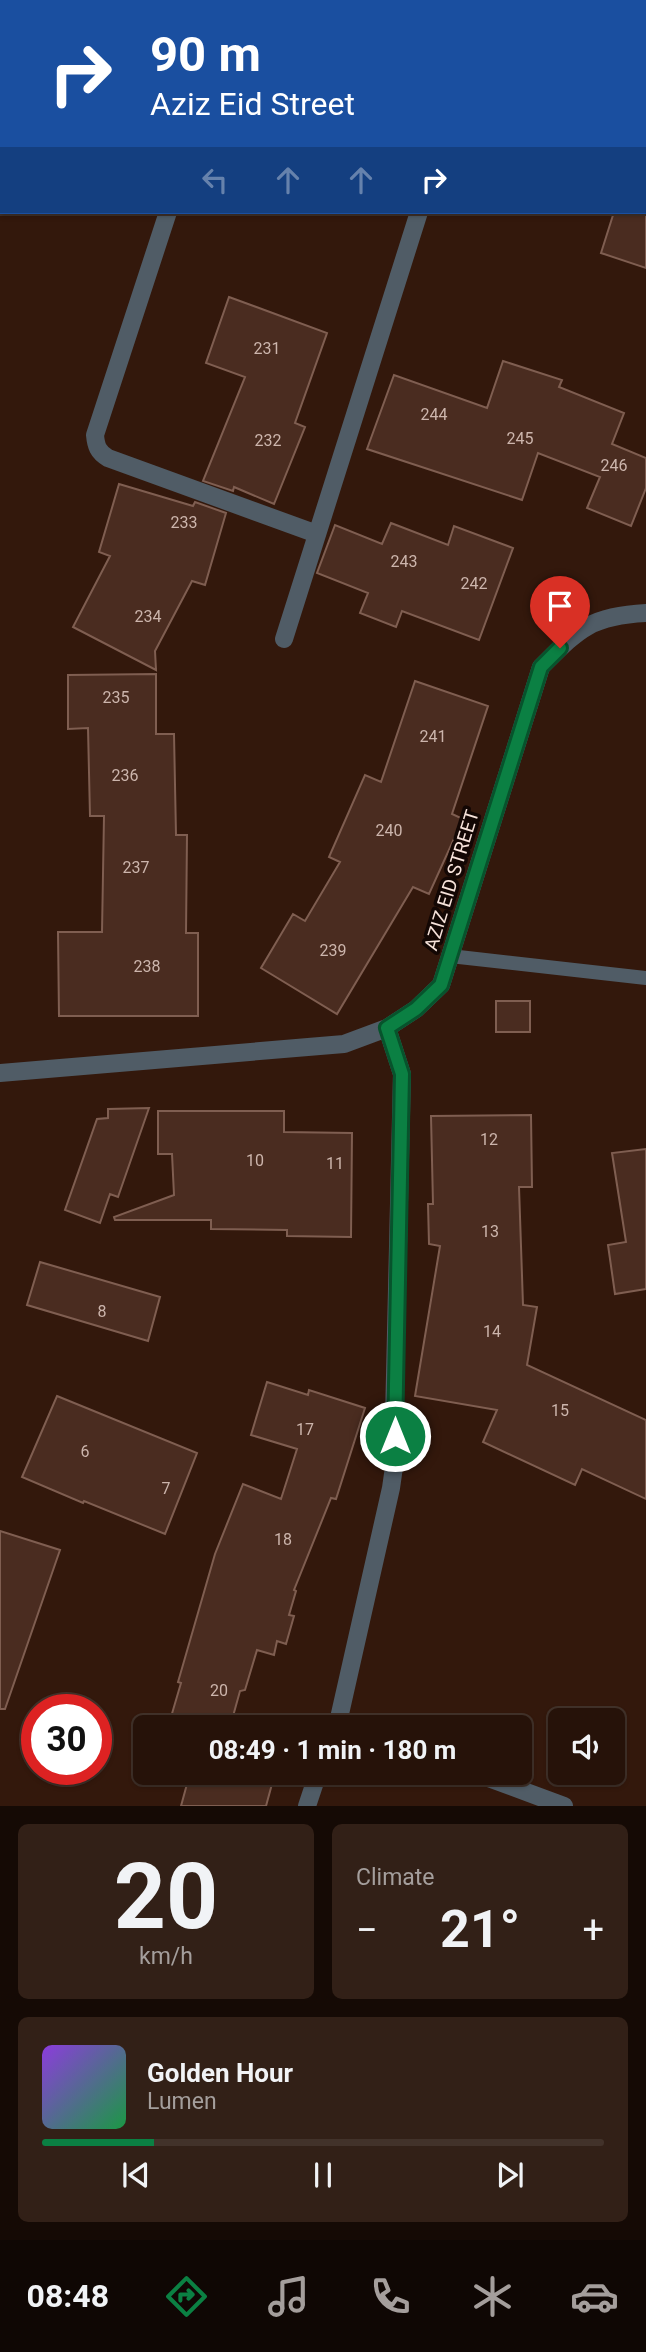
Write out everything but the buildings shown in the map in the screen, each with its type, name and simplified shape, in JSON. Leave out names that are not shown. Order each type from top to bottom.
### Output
[{"type":"street","points":[[168,214],[95,435],[100,453],[107,458],[317,534]]},
{"type":"street","points":[[284,639],[418,214]]},
{"type":"street","name":"AZIZ EID STREET","points":[[0,1073],[344,1044],[387,1028],[416,1009],[441,985],[541,667],[579,630],[615,615],[646,613]]},
{"type":"street","points":[[340,1715],[391,1488],[396,1453],[394,1418],[402,1074],[387,1028]]},
{"type":"street","points":[[307,1806],[314,1785]]},
{"type":"street","points":[[507,1785],[564,1806]]},
{"type":"lane","points":[[450,956],[646,978]]},
{"type":"route","points":[[395,1436],[402,1074],[387,1028],[416,1009],[441,985],[541,667],[560,648]]}]
